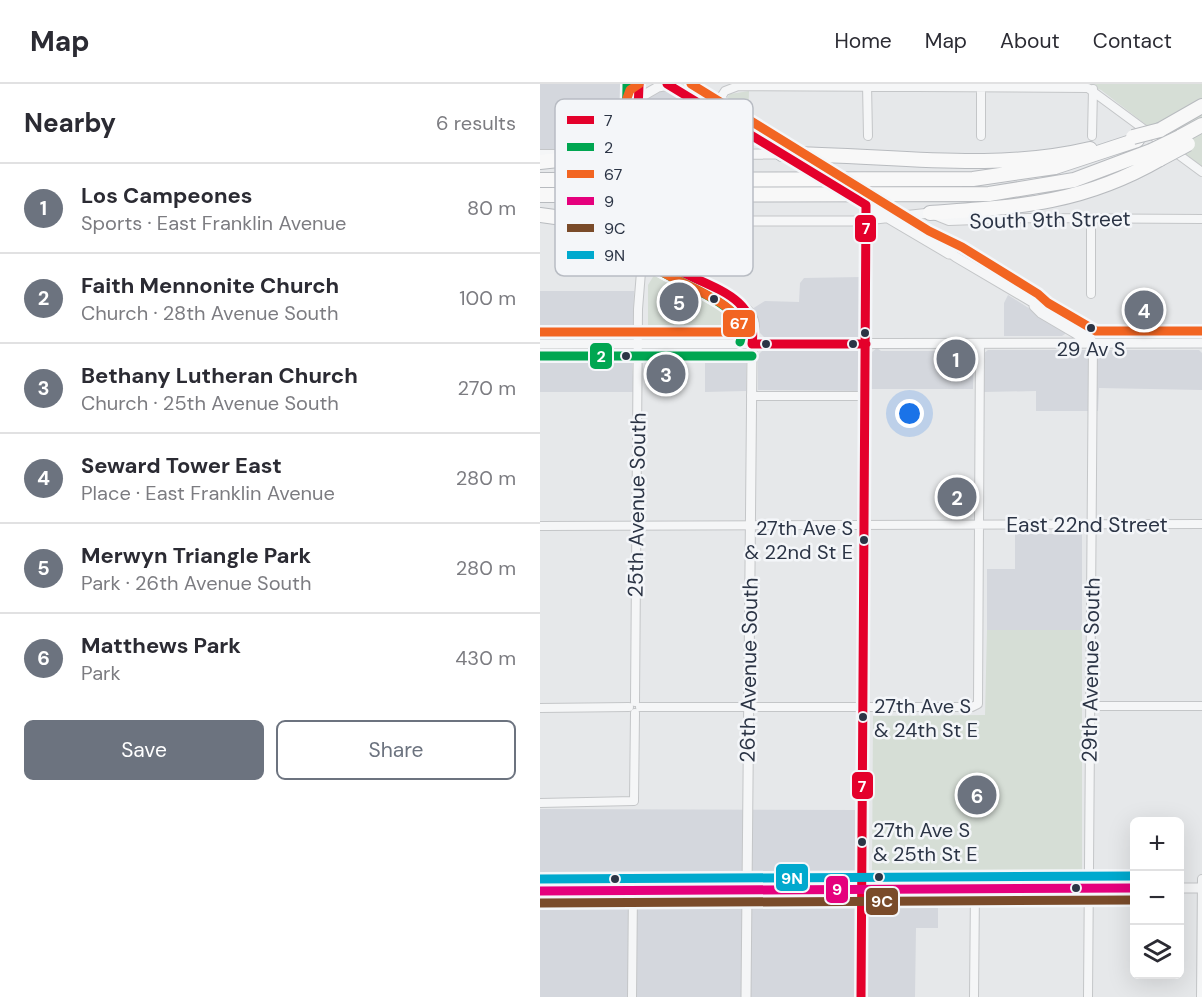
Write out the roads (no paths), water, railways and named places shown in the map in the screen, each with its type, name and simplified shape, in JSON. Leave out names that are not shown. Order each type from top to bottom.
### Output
[{"type":"highway","points":[[753,180],[973,179],[1055,167],[1163,128],[1202,106]]},
{"type":"highway","points":[[930,213],[1011,208],[1065,199],[1113,183],[1184,140],[1202,125]]},
{"type":"highway","points":[[1184,140],[1202,135]]},
{"type":"highway","points":[[787,158],[1017,161],[1082,151],[1135,139]]},
{"type":"highway","points":[[753,195],[989,194],[1074,180],[1156,155]]},
{"type":"highway","points":[[540,162],[555,160]]},
{"type":"highway","points":[[540,180],[555,180]]},
{"type":"highway","points":[[540,195],[555,195]]},
{"type":"highway","points":[[540,215],[555,217]]},
{"type":"street","points":[[639,84],[639,98]]},
{"type":"street","points":[[639,98],[668,84],[692,99]]},
{"type":"street","points":[[720,99],[725,92],[753,85],[1093,89],[1202,172]]},
{"type":"street","points":[[867,85],[868,136]]},
{"type":"street","points":[[981,88],[981,136]]},
{"type":"street","points":[[1092,136],[1093,89]]},
{"type":"street","points":[[753,137],[866,211],[878,212],[892,220],[912,226],[956,257],[1032,304],[1044,315],[1093,343]]},
{"type":"street","points":[[540,154],[555,154]]},
{"type":"street","points":[[753,158],[787,158]]},
{"type":"street","points":[[861,997],[866,211]]},
{"type":"street","name":"South 9th Street","points":[[753,214],[866,211],[892,220],[930,213],[949,221],[1091,218],[1202,219]]},
{"type":"street","points":[[1091,218],[1091,294]]},
{"type":"street","name":"South 9th Street","points":[[540,220],[555,220]]},
{"type":"street","name":"25th Avenue South","points":[[540,803],[634,801],[638,289],[640,276]]},
{"type":"street","name":"26th Avenue South","points":[[677,276],[737,310],[745,322],[752,344],[746,997]]},
{"type":"street","name":"29th Avenue South","points":[[1088,997],[1093,343]]},
{"type":"street","points":[[540,345],[1202,343]]},
{"type":"street","points":[[540,708],[972,707],[978,704],[980,344]]},
{"type":"street","points":[[751,396],[865,396]]},
{"type":"street","name":"East 22nd Street","points":[[540,526],[1202,524]]},
{"type":"street","points":[[1090,706],[1202,706]]},
{"type":"street","points":[[1201,997],[1202,879]]},
{"type":"street","points":[[540,891],[1130,888]]},
{"type":"street","points":[[1184,888],[1202,888]]},
{"type":"street","points":[[974,997],[975,889]]},
{"type":"street","points":[[632,997],[633,890]]},
{"type":"place","name":"Merwyn Triangle Park","points":[[679,302]]},
{"type":"place","name":"Seward Tower East","points":[[1144,310]]},
{"type":"place","name":"29 Av S","points":[[1091,328]]},
{"type":"place","name":"Los Campeones","points":[[956,359]]},
{"type":"place","name":"Bethany Lutheran Church","points":[[666,374]]},
{"type":"place","name":"Faith Mennonite Church","points":[[957,497]]},
{"type":"place","name":"27th Ave S & 22nd St E","points":[[864,540]]},
{"type":"place","name":"27th Ave S & 24th St E","points":[[863,717]]},
{"type":"place","name":"Matthews Park","points":[[977,795]]},
{"type":"place","name":"27th Ave S & 25th St E","points":[[862,842]]}]
